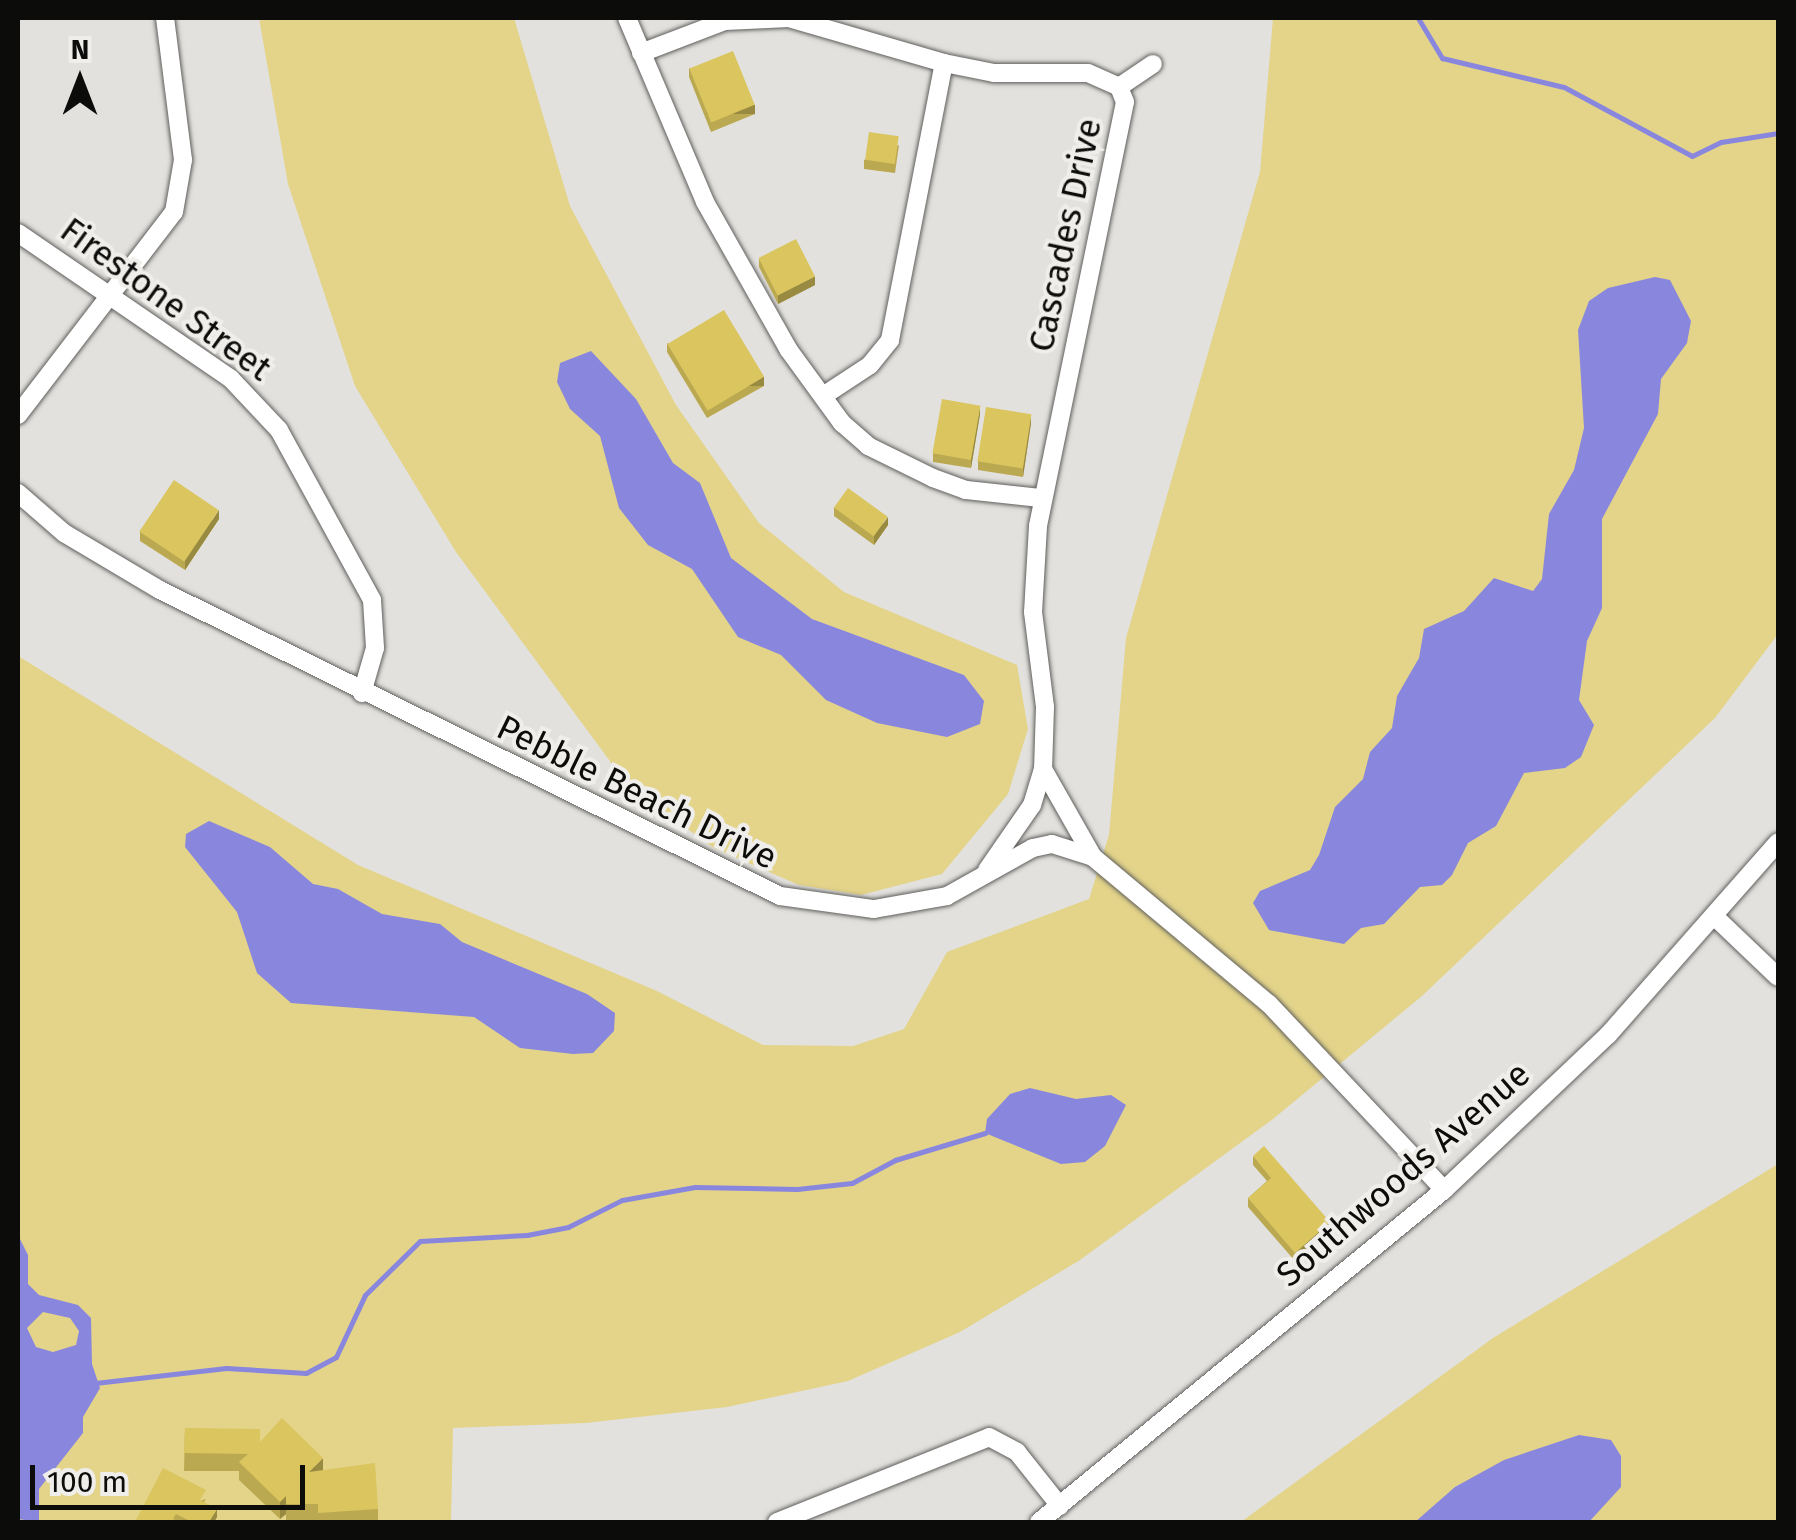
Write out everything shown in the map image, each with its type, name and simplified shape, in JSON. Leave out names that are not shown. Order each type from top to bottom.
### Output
[{"type":"street","points":[[18,415],[116,294],[182,190],[165,18]]},
{"type":"street","points":[[627,18],[705,202],[788,349],[855,434],[897,464],[966,490],[1041,498]]},
{"type":"street","name":"Cascades Drive","points":[[641,53],[725,20],[789,18],[944,63],[994,73],[1088,73],[1118,87],[1125,102],[1041,498],[1034,612],[1045,706],[1043,769]]},
{"type":"street","points":[[823,396],[870,365],[890,340],[944,63]]},
{"type":"street","points":[[1118,87],[1154,64]]},
{"type":"street","name":"Firestone Street","points":[[18,233],[116,294],[230,378],[279,430],[372,600],[375,648],[362,694]]},
{"type":"street","name":"Pebble Beach Drive","points":[[18,494],[64,533],[160,590],[362,694],[780,896],[874,908],[947,896],[1034,848],[1052,844],[1092,857],[1270,1004],[1444,1190]]},
{"type":"street","points":[[1043,769],[1092,857]]},
{"type":"street","points":[[981,879],[1032,805],[1043,769]]},
{"type":"street","name":"Southwoods Avenue","points":[[1039,1522],[1444,1190],[1608,1035],[1778,842]]},
{"type":"street","points":[[1714,916],[1778,977]]},
{"type":"street","points":[[777,1522],[989,1438],[1017,1452],[1060,1506]]},
{"type":"shaded area","points":[[259,18],[514,18],[570,206],[676,405],[759,523],[844,592],[1017,665],[1028,729],[1008,794],[942,874],[861,895],[799,885],[714,848],[629,787],[456,552],[355,386],[288,184]]},
{"type":"shaded area","points":[[1273,18],[1778,18],[1778,634],[1715,718],[1422,996],[1273,1119],[1080,1260],[960,1332],[848,1381],[727,1407],[586,1423],[453,1428],[451,1522],[18,1522],[18,656],[358,865],[657,991],[763,1045],[853,1046],[904,1029],[947,952],[1089,899],[1109,835],[1126,638],[1260,172]]},
{"type":"shaded area","points":[[1655,277],[1670,280],[1691,321],[1687,343],[1661,379],[1658,414],[1602,519],[1602,608],[1587,641],[1579,700],[1594,725],[1581,757],[1565,768],[1524,773],[1496,826],[1468,843],[1452,875],[1442,885],[1420,887],[1384,924],[1361,928],[1344,944],[1269,930],[1253,903],[1260,891],[1310,870],[1335,807],[1363,779],[1370,752],[1392,728],[1397,696],[1419,658],[1424,629],[1464,611],[1494,578],[1533,591],[1542,579],[1549,514],[1574,470],[1584,428],[1578,330],[1589,301],[1608,288]]},
{"type":"shaded area","points":[[591,351],[636,399],[673,463],[700,483],[731,558],[812,619],[964,675],[984,701],[980,724],[947,737],[877,723],[826,700],[781,655],[738,637],[692,569],[648,545],[619,508],[600,436],[570,409],[557,382],[560,363]]},
{"type":"shaded area","points":[[209,821],[270,847],[313,884],[338,889],[382,914],[440,924],[462,942],[587,994],[615,1013],[614,1031],[593,1053],[573,1054],[520,1048],[474,1017],[291,1003],[257,973],[237,912],[185,847],[186,834]]},
{"type":"shaded area","points":[[1030,1088],[1076,1099],[1111,1095],[1126,1105],[1105,1146],[1085,1162],[1061,1164],[985,1133],[987,1119],[1010,1094]]},
{"type":"shaded area","points":[[1778,1164],[1778,1522],[1241,1522],[1493,1338]]},
{"type":"shaded area","points":[[18,1235],[28,1255],[28,1284],[39,1295],[78,1305],[91,1318],[92,1364],[100,1388],[83,1417],[83,1433],[39,1489],[39,1522],[18,1519]],"holes":[[[43,1312],[70,1318],[79,1331],[76,1345],[53,1352],[36,1347],[27,1328]]]},
{"type":"shaded area","points":[[1579,1435],[1611,1440],[1621,1456],[1621,1487],[1589,1522],[1415,1522],[1455,1487],[1504,1460]]},
{"type":"building","points":[[733,51],[755,105],[711,122],[689,69]]},
{"type":"building","points":[[869,132],[899,136],[895,164],[865,160]]},
{"type":"building","points":[[796,239],[815,276],[778,295],[759,258]]},
{"type":"building","points":[[724,310],[764,377],[708,411],[667,344]]},
{"type":"building","points":[[942,399],[980,406],[971,460],[932,453]]},
{"type":"building","points":[[986,407],[1031,414],[1023,469],[977,461]]},
{"type":"building","points":[[174,480],[219,510],[184,562],[139,531]]},
{"type":"building","points":[[848,488],[888,517],[874,536],[834,507]]},
{"type":"building","points":[[1264,1146],[1330,1222],[1295,1253],[1248,1198],[1271,1178],[1253,1156]]},
{"type":"building","points":[[282,1418],[323,1458],[309,1472],[375,1463],[378,1509],[318,1513],[318,1504],[286,1504],[286,1496],[280,1502],[239,1462],[248,1454],[184,1453],[185,1428],[260,1429],[260,1442]]},
{"type":"building","points":[[163,1468],[206,1490],[200,1500],[217,1509],[209,1522],[192,1522],[176,1514],[173,1519],[180,1522],[135,1522]]},
{"type":"waterway","points":[[1418,18],[1442,58],[1564,87],[1692,156],[1721,142],[1778,133]]},
{"type":"waterway","points":[[95,1383],[226,1368],[306,1373],[336,1357],[365,1295],[420,1241],[527,1235],[568,1227],[622,1200],[695,1187],[797,1189],[852,1183],[895,1160],[985,1133]]}]
